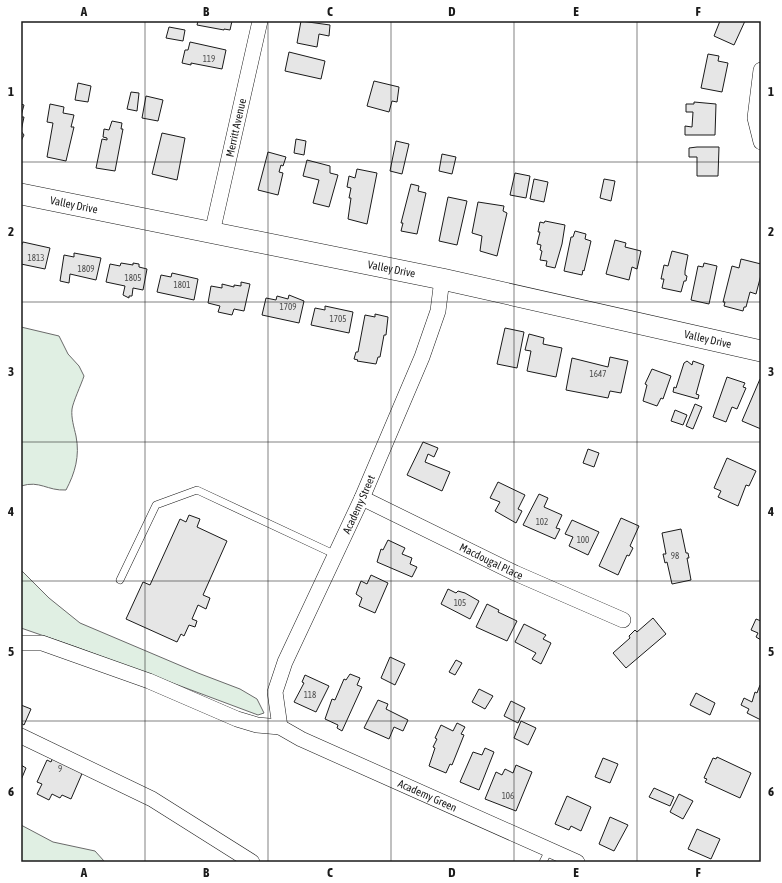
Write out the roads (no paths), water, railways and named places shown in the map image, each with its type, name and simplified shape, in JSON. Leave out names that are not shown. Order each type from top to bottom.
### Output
[{"type":"main road","name":"Valley Drive","points":[[21,194],[212,234],[442,279],[761,351]]},
{"type":"street","name":"Merritt Avenue","points":[[212,234],[260,21]]},
{"type":"street","points":[[761,70],[755,118],[761,142]]},
{"type":"street","name":"Academy Street","points":[[280,726],[275,692],[285,662],[334,554],[362,498],[422,356],[438,311],[442,279]]},
{"type":"street","name":"Macdougal Place","points":[[362,498],[515,573],[623,620]]},
{"type":"street","points":[[21,644],[24,642],[42,643],[149,681],[257,725],[280,726]]},
{"type":"street","name":"Academy Green","points":[[280,726],[300,739],[546,856],[577,862]]},
{"type":"street","points":[[21,736],[152,799],[252,862]]},
{"type":"lane","points":[[120,580],[156,505],[197,490],[334,554]]}]
